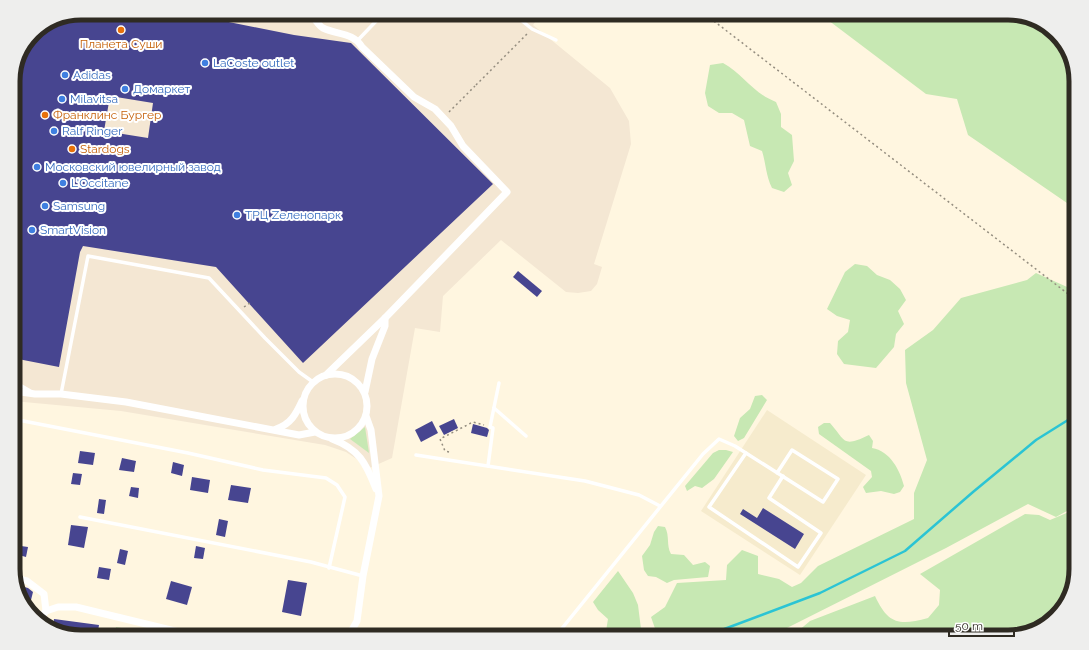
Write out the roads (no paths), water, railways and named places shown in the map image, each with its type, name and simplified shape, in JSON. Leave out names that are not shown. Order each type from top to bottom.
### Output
[{"type":"street","points":[[274,429],[286,426],[294,417],[304,396],[313,382],[326,375],[386,318],[507,192],[463,146],[451,126],[435,109],[414,97],[362,47],[358,40],[343,33],[322,28],[315,20]]},
{"type":"street","points":[[365,392],[372,359],[385,326],[386,318]]},
{"type":"street","points":[[326,375],[337,373],[349,376],[358,383],[365,392],[368,404],[366,416],[360,427],[350,435],[338,438],[326,437]]},
{"type":"street","points":[[20,392],[35,394],[61,394],[134,404],[274,429],[299,435],[315,432]]},
{"type":"street","points":[[304,396],[303,409],[307,422],[315,432],[348,445],[358,454],[370,473],[379,496]]},
{"type":"street","points":[[352,630],[356,621],[363,576],[379,496],[371,430],[366,416]]},
{"type":"street","points":[[21,579],[27,580],[44,594],[46,611]]},
{"type":"street","points":[[42,616],[46,611],[58,607],[76,607],[171,630]]},
{"type":"lane","points":[[358,40],[376,20]]},
{"type":"lane","points":[[521,20],[532,30],[556,40]]},
{"type":"lane","points":[[61,394],[88,256],[209,278],[269,342],[299,372],[313,382]]},
{"type":"lane","points":[[488,466],[493,428],[490,427],[499,383]]},
{"type":"lane","points":[[20,384],[35,394]]},
{"type":"lane","points":[[494,408],[526,436]]},
{"type":"lane","points":[[20,420],[188,453],[264,470],[326,478],[338,484],[345,497],[329,568]]},
{"type":"lane","points":[[561,630],[703,454],[719,439],[746,453],[777,473],[783,476],[823,502],[838,479],[792,450],[777,473]]},
{"type":"lane","points":[[746,453],[709,507],[798,567],[821,533],[769,498],[783,476]]},
{"type":"lane","points":[[416,455],[585,481],[639,495],[660,506]]},
{"type":"lane","points":[[80,517],[310,562],[363,576]]},
{"type":"waterway","points":[[722,630],[820,593],[905,551],[1036,440],[1069,419]]},
{"type":"place","name":"Планета Суши","points":[[121,30]]},
{"type":"place","name":"LaCoste outlet","points":[[205,63]]},
{"type":"place","name":"Adidas","points":[[65,75]]},
{"type":"place","name":"Домаркет","points":[[125,89]]},
{"type":"place","name":"Milavitsa","points":[[62,99]]},
{"type":"place","name":"Франклинс Бургер","points":[[45,115]]},
{"type":"place","name":"Ralf Ringer","points":[[54,131]]},
{"type":"place","name":"Stardogs","points":[[72,149]]},
{"type":"place","name":"Московский ювелирный завод","points":[[37,167]]},
{"type":"place","name":"L'Occitane","points":[[63,183]]},
{"type":"place","name":"Samsung","points":[[45,206]]},
{"type":"place","name":"ТРЦ Zеленопарк","points":[[237,215]]},
{"type":"place","name":"SmartVision","points":[[32,230]]}]
